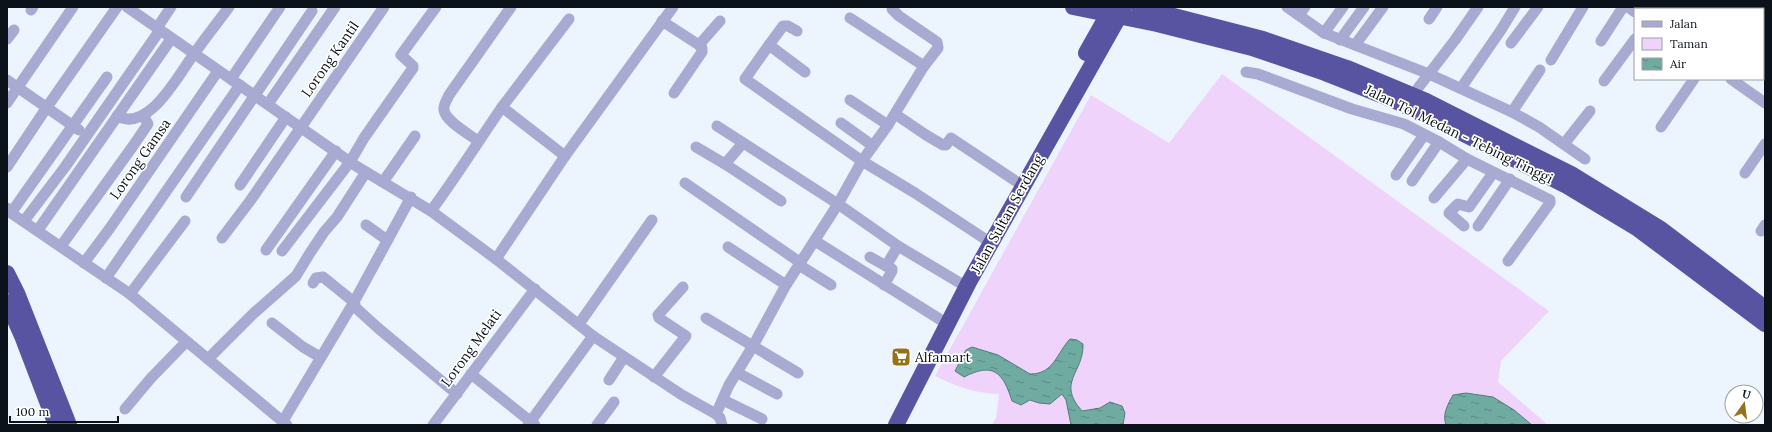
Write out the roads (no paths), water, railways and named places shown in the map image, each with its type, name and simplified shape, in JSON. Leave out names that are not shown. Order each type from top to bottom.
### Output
[{"type":"highway","name":"Jalan Sultan Serdang","points":[[896,425],[969,282],[1070,94],[1112,7]]},
{"type":"highway","name":"Jalan Sultan Serdang","points":[[889,425],[960,283],[1017,182],[1125,7]]},
{"type":"highway","name":"Jalan Tol Medan - Tebing Tinggi","points":[[1138,7],[1157,17]]},
{"type":"highway","name":"Jalan Tol Medan - Tebing Tinggi","points":[[1078,8],[1157,17],[1263,39],[1347,68],[1426,100],[1573,175],[1661,229],[1755,306],[1765,324]]},
{"type":"highway","points":[[7,273],[20,300],[69,425]]},
{"type":"highway","points":[[7,302],[22,336],[56,425]]},
{"type":"street","points":[[7,103],[73,7]]},
{"type":"street","points":[[7,167],[117,7]]},
{"type":"street","points":[[127,7],[171,39],[269,104],[350,162],[431,211],[496,259],[593,336],[654,377],[716,414],[720,418],[722,425]]},
{"type":"street","points":[[24,221],[86,136],[158,29],[171,7]]},
{"type":"street","points":[[117,116],[128,120],[143,115],[165,95],[193,54],[230,7]]},
{"type":"street","points":[[106,278],[236,82],[280,7]]},
{"type":"street","points":[[269,104],[335,7]]},
{"type":"street","name":"Lorong Kantil","points":[[222,238],[250,201],[384,7]]},
{"type":"street","points":[[282,251],[350,162],[364,138],[413,68],[413,66],[401,55],[436,7]]},
{"type":"street","points":[[478,141],[448,118],[444,111],[444,106],[449,95],[511,7]]},
{"type":"street","points":[[496,259],[565,156],[673,7]]},
{"type":"street","points":[[1287,7],[1302,11],[1324,33],[1429,74],[1512,112],[1539,127],[1585,159]]},
{"type":"street","points":[[1324,33],[1343,7]]},
{"type":"street","points":[[1340,40],[1364,7]]},
{"type":"street","points":[[1355,45],[1383,7]]},
{"type":"street","points":[[1429,19],[1437,7]]},
{"type":"street","points":[[1418,88],[1478,7]]},
{"type":"street","points":[[1460,88],[1501,30],[1514,7]]},
{"type":"street","points":[[1510,43],[1538,7]]},
{"type":"street","points":[[1551,60],[1584,7]]},
{"type":"street","points":[[1601,41],[1623,7]]},
{"type":"street","points":[[716,414],[729,385],[738,373],[786,285],[838,204],[862,161],[888,125],[924,66],[938,48],[938,44],[899,16],[892,9]]},
{"type":"street","points":[[186,197],[312,11]]},
{"type":"street","points":[[850,18],[924,66]]},
{"type":"street","points":[[431,211],[502,107],[569,19]]},
{"type":"street","points":[[662,21],[702,48],[702,52],[674,93]]},
{"type":"street","points":[[699,45],[720,21]]},
{"type":"street","points":[[797,31],[788,26],[783,26],[745,79],[862,161],[915,193],[985,239]]},
{"type":"street","points":[[7,39],[14,30]]},
{"type":"street","points":[[38,230],[171,39]]},
{"type":"street","points":[[1604,81],[1634,40]]},
{"type":"street","points":[[769,45],[805,72]]},
{"type":"street","points":[[1512,112],[1540,70]]},
{"type":"street","name":"Lorong Gamsa","points":[[84,263],[110,228],[218,71]]},
{"type":"street","points":[[1246,72],[1352,108],[1405,121],[1424,135],[1467,159],[1550,200],[1551,203],[1545,213],[1508,261]]},
{"type":"street","points":[[107,77],[74,126],[9,210],[130,294],[285,423],[320,357],[354,302],[410,197]]},
{"type":"street","points":[[7,80],[74,126],[86,136]]},
{"type":"street","points":[[1661,127],[1693,80]]},
{"type":"street","points":[[1732,80],[1765,102]]},
{"type":"street","points":[[850,100],[888,125]]},
{"type":"street","points":[[502,107],[565,156]]},
{"type":"street","points":[[1564,144],[1590,111]]},
{"type":"street","points":[[894,114],[926,135],[943,144],[946,145],[951,138],[1017,182]]},
{"type":"street","points":[[61,246],[148,124],[143,115]]},
{"type":"street","points":[[240,185],[286,117]]},
{"type":"street","points":[[841,123],[873,146]]},
{"type":"street","points":[[717,126],[838,204],[898,246],[960,283]]},
{"type":"street","points":[[1396,175],[1424,135]]},
{"type":"street","points":[[383,182],[415,136]]},
{"type":"street","points":[[1412,181],[1439,142]]},
{"type":"street","points":[[725,164],[743,143]]},
{"type":"street","points":[[1745,172],[1765,144]]},
{"type":"street","points":[[696,147],[782,201]]},
{"type":"street","points":[[266,250],[336,151]]},
{"type":"street","points":[[1434,198],[1467,159]]},
{"type":"street","points":[[208,359],[254,313],[296,276],[324,232],[337,217],[366,172]]},
{"type":"street","points":[[1464,226],[1449,214],[1449,212],[1458,204],[1469,207],[1493,172]]},
{"type":"street","points":[[1478,226],[1510,179]]},
{"type":"street","points":[[685,183],[831,284]]},
{"type":"street","points":[[579,324],[652,220]]},
{"type":"street","points":[[130,294],[185,221]]},
{"type":"street","points":[[366,225],[387,240]]},
{"type":"street","points":[[814,241],[941,320]]},
{"type":"street","points":[[886,266],[898,246]]},
{"type":"street","points":[[728,247],[786,285]]},
{"type":"street","points":[[870,257],[892,269],[884,285]]},
{"type":"street","points":[[313,283],[316,278],[323,277],[354,302],[356,308],[378,328],[457,394]]},
{"type":"street","points":[[654,377],[686,336],[659,318],[658,315],[683,287]]},
{"type":"street","name":"Lorong Melati","points":[[433,425],[534,289]]},
{"type":"street","points":[[706,318],[798,373]]},
{"type":"street","points":[[272,323],[302,347],[320,357]]},
{"type":"street","points":[[472,374],[531,424],[593,336]]},
{"type":"street","points":[[125,409],[151,378],[186,342]]},
{"type":"street","points":[[609,380],[624,357]]},
{"type":"street","points":[[738,373],[777,394]]},
{"type":"street","points":[[723,400],[762,419]]},
{"type":"street","points":[[596,425],[614,402]]},
{"type":"water","points":[[1070,339],[1077,340],[1083,344],[1080,363],[1071,385],[1071,392],[1075,401],[1082,411],[1100,408],[1110,402],[1122,406],[1125,413],[1123,425],[1071,425],[1066,400],[1062,394],[1050,404],[1030,400],[1021,405],[1012,401],[1005,383],[996,372],[982,370],[964,377],[955,371],[966,350],[972,347],[998,355],[1030,374],[1038,373],[1050,367]]},
{"type":"water","points":[[1466,393],[1493,397],[1514,410],[1532,425],[1446,425],[1445,413],[1453,395]]},
{"type":"place","name":"Alfamart","points":[[901,357]]}]
